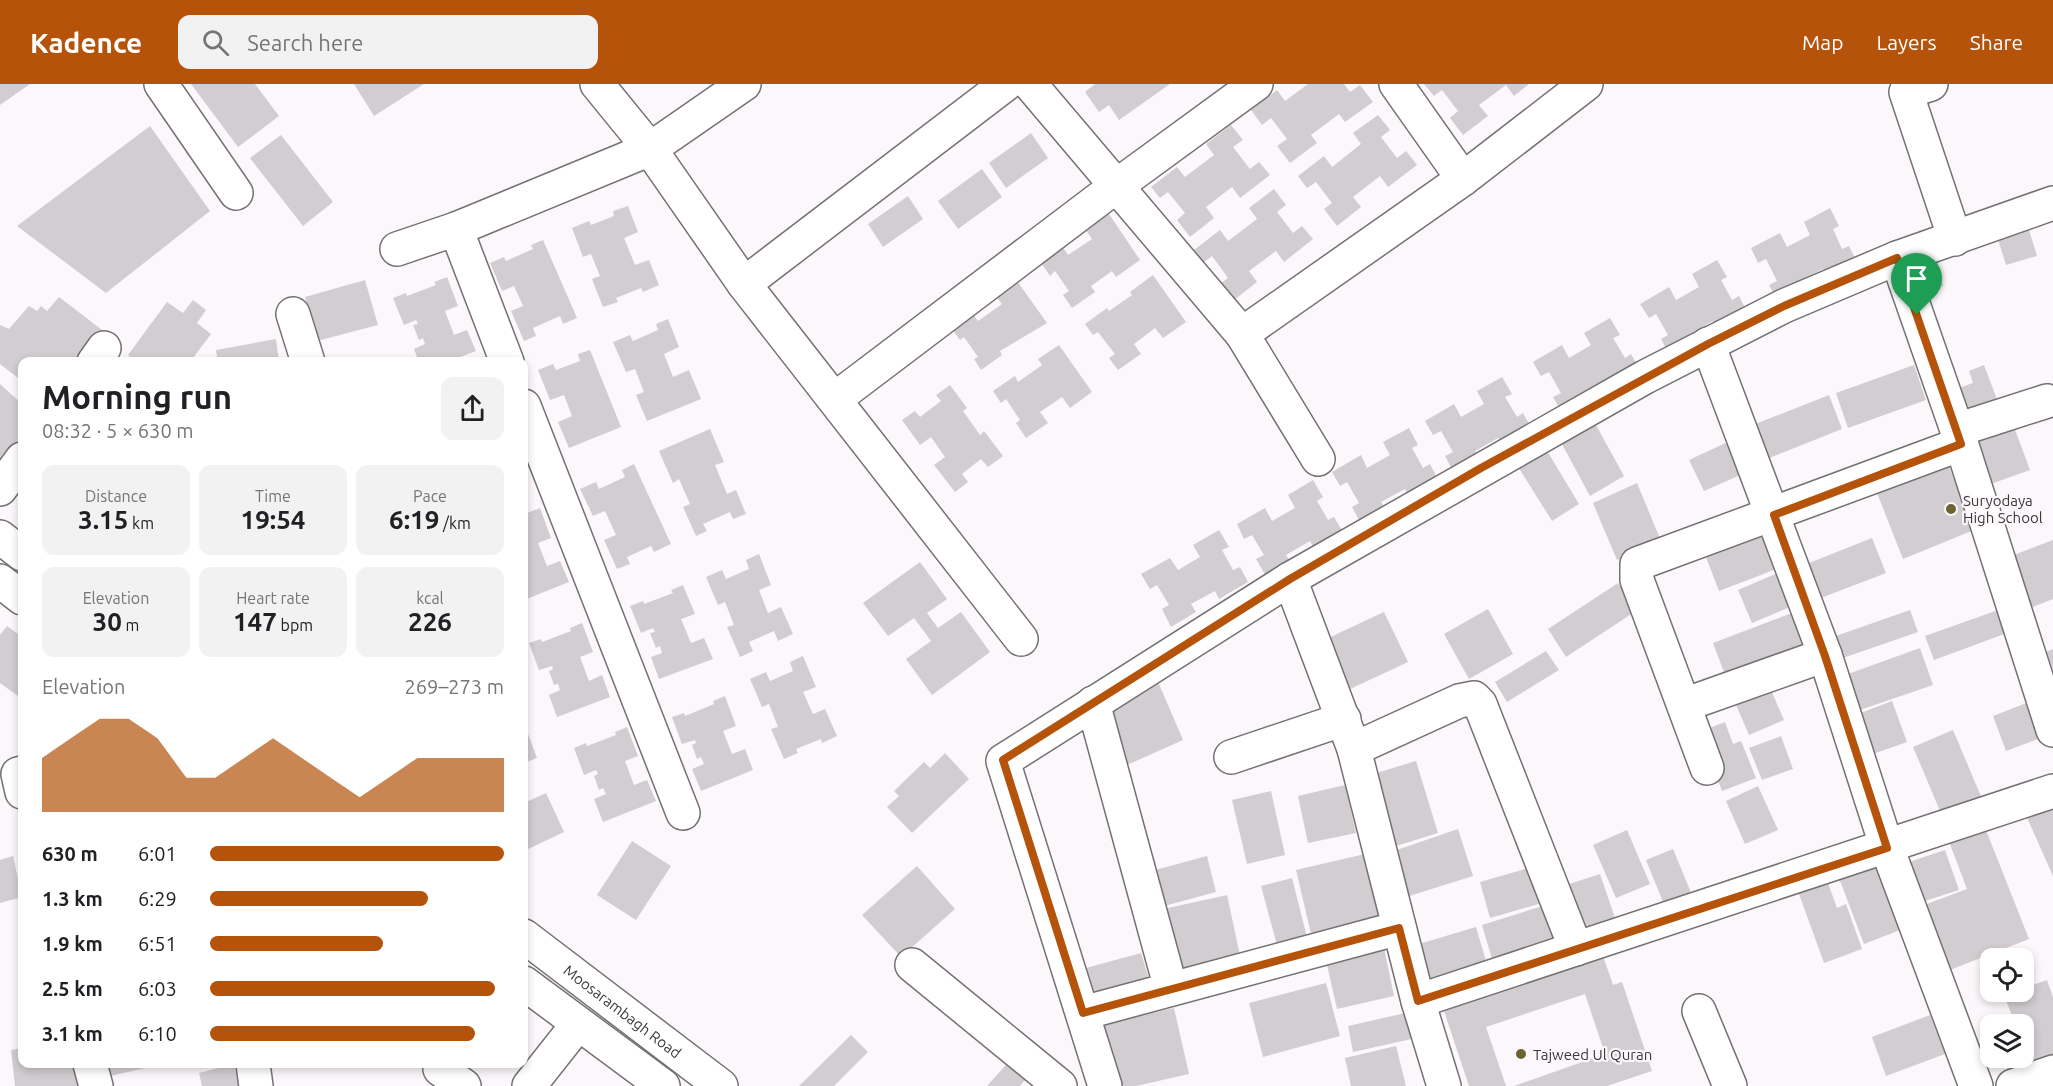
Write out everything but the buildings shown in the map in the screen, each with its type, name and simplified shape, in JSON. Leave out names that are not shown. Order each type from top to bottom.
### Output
[{"type":"street","points":[[161,84],[236,193]]},
{"type":"street","points":[[597,84],[650,148],[744,284],[1021,639]]},
{"type":"street","points":[[397,249],[456,229],[650,148],[744,84]]},
{"type":"street","points":[[744,284],[1006,84]]},
{"type":"street","points":[[1030,84],[1242,334],[1318,459]]},
{"type":"street","points":[[835,399],[1115,187],[1256,84]]},
{"type":"street","points":[[1396,84],[1463,179]]},
{"type":"street","points":[[1242,334],[1463,179],[1586,84]]},
{"type":"street","points":[[1931,84],[1906,92],[1955,239]]},
{"type":"street","points":[[1106,1086],[1003,760],[1290,579],[1481,468],[1708,344],[1784,306],[1897,258],[1955,239],[2050,214]]},
{"type":"street","points":[[456,229],[505,357]]},
{"type":"street","points":[[1897,258],[1959,437],[2053,730]]},
{"type":"street","points":[[293,314],[306,357]]},
{"type":"street","points":[[1708,344],[1825,656],[1887,848],[1976,1086]]},
{"type":"street","points":[[1707,768],[1637,580],[1637,564],[1774,515],[1959,437],[2051,406]]},
{"type":"street","points":[[528,416],[683,813]]},
{"type":"street","points":[[0,489],[18,464]]},
{"type":"street","points":[[0,537],[18,551]]},
{"type":"street","points":[[1290,579],[1349,734],[1418,1001],[1444,1086]]},
{"type":"street","points":[[0,581],[18,595]]},
{"type":"street","points":[[1684,705],[1825,656]]},
{"type":"street","points":[[1231,757],[1349,734],[1459,700],[1474,698],[1480,704],[1576,949]]},
{"type":"street","points":[[1093,703],[1171,989]]},
{"type":"street","points":[[1418,1001],[1887,848],[2053,791]]},
{"type":"street","points":[[1083,1013],[1399,928]]},
{"type":"street","name":"Moosarambagh Road","points":[[528,939],[721,1086]]},
{"type":"street","points":[[912,965],[1060,1086]]},
{"type":"street","points":[[528,986],[663,1086]]},
{"type":"street","points":[[1700,1011],[1730,1086]]},
{"type":"street","points":[[529,1086],[578,1024]]},
{"type":"street","points":[[91,1068],[96,1086]]},
{"type":"street","points":[[254,1068],[256,1086]]},
{"type":"street","points":[[2013,1086],[2053,1072]]},
{"type":"place","name":"Suryodaya High School","points":[[1951,509]]},
{"type":"place","name":"Tajweed Ul Quran","points":[[1521,1054]]},
{"type":"route","points":[[1897,258],[1917,315],[1961,444],[1774,515],[1825,656],[1887,848],[1418,1001],[1399,928],[1083,1013],[1003,760],[1290,579],[1481,468],[1645,377],[1784,306],[1897,258]]}]
